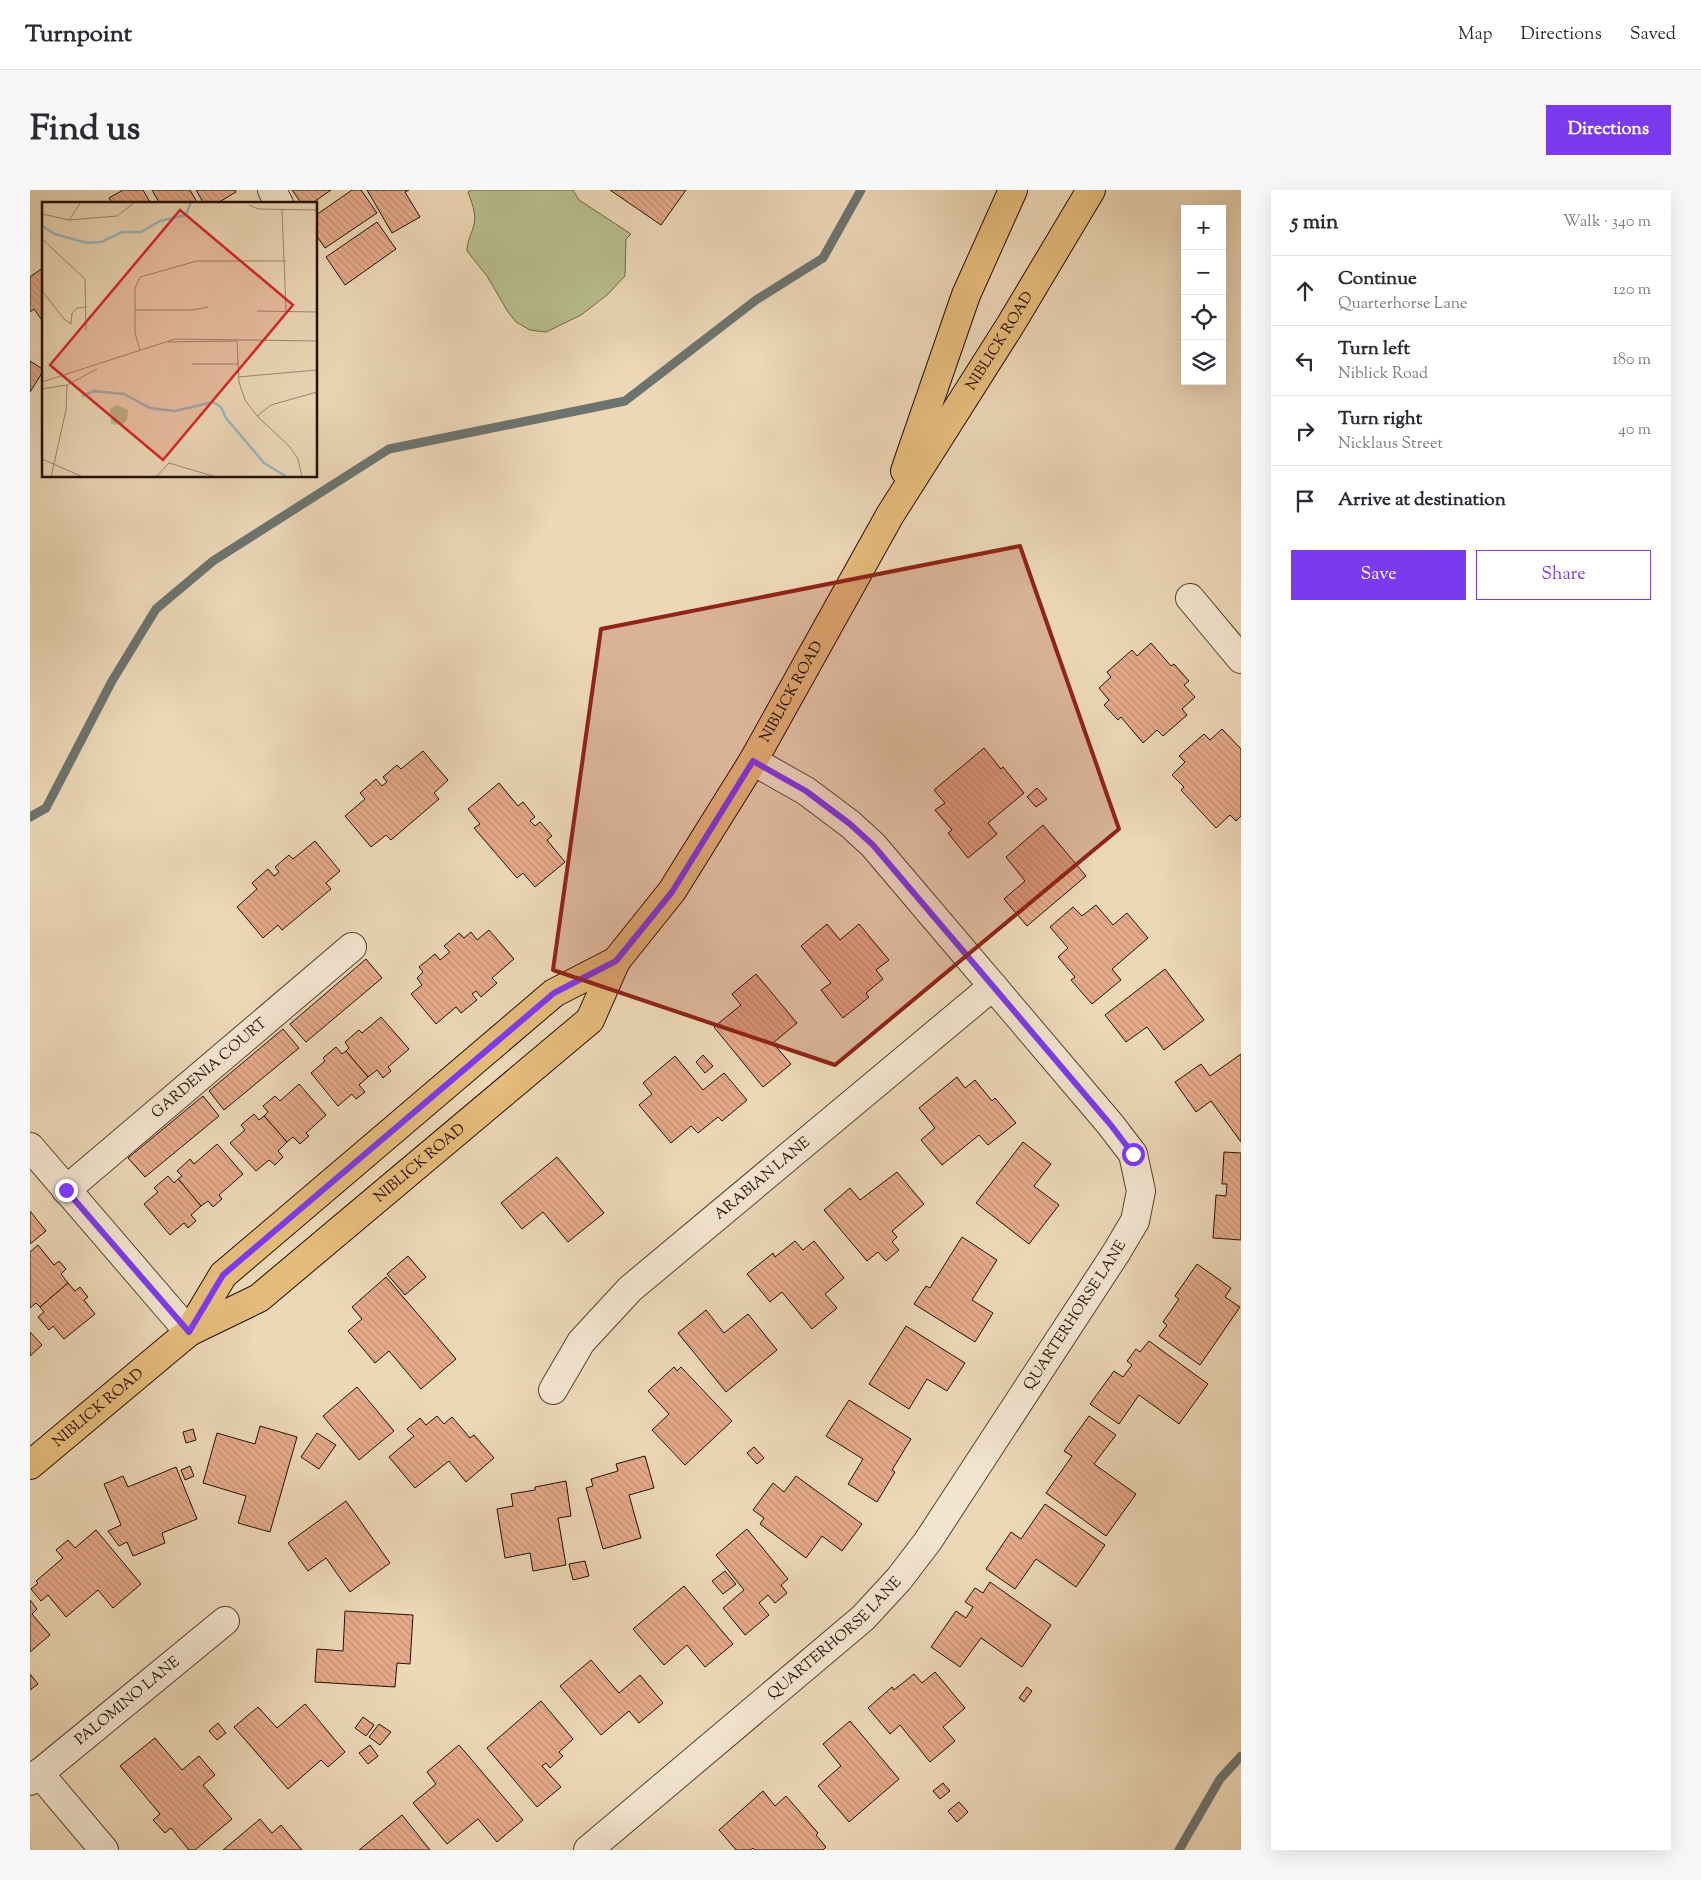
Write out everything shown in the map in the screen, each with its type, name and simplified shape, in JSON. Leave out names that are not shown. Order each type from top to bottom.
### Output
[{"type":"main road","name":"NIBLICK ROAD","points":[[890,515],[966,295],[1013,190]]},
{"type":"main road","name":"NIBLICK ROAD","points":[[30,1465],[189,1332],[259,1298],[590,1020],[616,961],[672,892],[753,761],[890,515],[1011,324],[1091,190]]},
{"type":"main road","name":"NIBLICK ROAD","points":[[189,1332],[223,1275],[554,993],[616,961]]},
{"type":"street","points":[[272,190],[278,202]]},
{"type":"street","points":[[1190,598],[1241,659]]},
{"type":"street","name":"QUARTERHORSE LANE","points":[[588,1850],[863,1618],[899,1579],[928,1542],[1135,1221],[1142,1191],[1133,1154],[1104,1117],[873,845],[850,824],[806,791],[753,761]]},
{"type":"street","name":"GARDENIA COURT","points":[[66,1190],[352,947]]},
{"type":"street","name":"ARABIAN LANE","points":[[553,1390],[581,1342],[630,1289],[993,986]]},
{"type":"street","points":[[30,1147],[189,1332]]},
{"type":"street","name":"PALOMINO LANE","points":[[35,1777],[225,1621]]},
{"type":"street","points":[[35,1777],[104,1850]]},
{"type":"highlighted area","points":[[1020,546],[1119,829],[835,1065],[553,970],[601,629]]},
{"type":"green space","points":[[471,190],[573,190],[579,200],[631,234],[626,239],[625,276],[607,295],[581,315],[546,332],[530,330],[516,322],[508,312],[487,276],[467,251],[475,220],[468,192]]},
{"type":"building","points":[[123,190],[143,190],[150,202],[112,202],[109,198]]},
{"type":"building","points":[[152,190],[190,190],[197,202],[159,202]]},
{"type":"building","points":[[196,190],[235,190],[236,192],[219,202],[203,202]]},
{"type":"building","points":[[292,190],[331,190],[314,202],[301,202]]},
{"type":"building","points":[[352,190],[361,190],[377,213],[325,248],[318,238],[318,214]]},
{"type":"building","points":[[367,190],[409,190],[405,192],[420,217],[392,233]]},
{"type":"building","points":[[610,190],[686,190],[661,225]]},
{"type":"building","points":[[377,222],[396,249],[345,285],[326,257]]},
{"type":"building","points":[[42,268],[42,320],[34,309],[30,312],[30,277]]},
{"type":"building","points":[[30,361],[42,369],[42,373],[30,392]]},
{"type":"building","points":[[1151,643],[1171,666],[1174,664],[1189,681],[1184,685],[1195,697],[1182,709],[1187,715],[1163,736],[1157,730],[1143,743],[1121,717],[1118,720],[1104,705],[1109,700],[1099,688],[1111,677],[1107,672],[1132,650],[1137,656]]},
{"type":"building","points":[[1222,729],[1241,749],[1241,816],[1236,821],[1230,815],[1216,828],[1181,790],[1184,787],[1172,775],[1185,762],[1179,756],[1204,734],[1210,740]]},
{"type":"building","points":[[984,748],[1001,769],[1003,767],[1024,793],[988,823],[997,834],[968,858],[948,833],[952,830],[935,810],[945,803],[934,790]]},
{"type":"building","points":[[423,751],[448,780],[434,793],[439,799],[391,840],[386,835],[371,847],[345,816],[365,799],[360,793],[376,779],[382,786],[387,782],[383,777],[397,765],[401,769]]},
{"type":"building","points":[[499,783],[518,806],[523,802],[535,817],[530,821],[535,826],[540,822],[552,836],[547,840],[565,862],[535,887],[523,873],[517,878],[474,828],[480,824],[468,809]]},
{"type":"building","points":[[1037,788],[1047,799],[1036,807],[1027,797]]},
{"type":"building","points":[[1043,825],[1086,876],[1027,926],[1004,899],[1025,881],[1006,857]]},
{"type":"building","points":[[315,841],[340,871],[326,883],[331,889],[282,930],[278,925],[263,938],[237,907],[257,889],[252,883],[268,869],[274,876],[279,872],[275,867],[289,855],[293,859]]},
{"type":"building","points":[[1096,905],[1113,925],[1127,913],[1148,938],[1112,969],[1121,980],[1092,1004],[1071,980],[1075,977],[1058,957],[1068,948],[1050,927],[1073,907],[1082,916]]},
{"type":"building","points":[[827,924],[840,940],[859,924],[889,960],[876,970],[883,979],[866,993],[869,997],[843,1018],[821,990],[831,983],[801,946]]},
{"type":"building","points":[[489,930],[514,959],[492,978],[497,983],[481,997],[476,991],[472,994],[477,1000],[461,1013],[456,1007],[436,1024],[411,994],[422,985],[417,978],[423,972],[419,967],[435,954],[440,960],[450,952],[444,946],[459,933],[464,938],[471,932],[477,940]]},
{"type":"building","points":[[366,959],[382,978],[306,1042],[290,1024]]},
{"type":"building","points":[[1165,969],[1204,1020],[1164,1050],[1147,1027],[1126,1042],[1105,1015]]},
{"type":"building","points":[[756,974],[797,1023],[773,1043],[791,1064],[763,1087],[714,1027],[741,1005],[732,994]]},
{"type":"building","points":[[381,1017],[409,1049],[388,1067],[391,1071],[383,1078],[377,1070],[368,1077],[346,1051],[349,1048],[345,1042],[359,1030],[362,1033]]},
{"type":"building","points":[[283,1029],[299,1048],[224,1110],[209,1091]]},
{"type":"building","points":[[336,1047],[342,1054],[346,1051],[368,1077],[359,1085],[365,1092],[356,1099],[352,1094],[338,1106],[311,1073],[325,1061],[323,1058]]},
{"type":"building","points":[[1241,1054],[1241,1142],[1211,1101],[1196,1112],[1175,1082],[1201,1064],[1210,1076]]},
{"type":"building","points":[[703,1055],[713,1066],[705,1073],[696,1062]]},
{"type":"building","points":[[675,1056],[703,1090],[724,1073],[747,1100],[722,1121],[718,1117],[698,1133],[691,1126],[671,1143],[639,1105],[652,1094],[643,1083]]},
{"type":"building","points":[[957,1077],[965,1088],[975,1080],[992,1101],[995,1098],[1016,1123],[988,1145],[979,1135],[942,1165],[921,1140],[935,1128],[919,1108]]},
{"type":"building","points":[[299,1084],[326,1115],[306,1133],[309,1136],[300,1144],[293,1137],[287,1142],[264,1116],[268,1112],[263,1106],[275,1096],[280,1101]]},
{"type":"building","points":[[203,1096],[219,1116],[145,1177],[128,1158]]},
{"type":"building","points":[[254,1114],[259,1120],[264,1116],[287,1142],[278,1151],[283,1157],[275,1165],[269,1160],[256,1171],[230,1143],[245,1130],[241,1125]]},
{"type":"building","points":[[1023,1142],[1051,1164],[1034,1186],[1059,1205],[1029,1244],[976,1203]]},
{"type":"building","points":[[217,1144],[243,1174],[219,1195],[222,1199],[213,1207],[208,1201],[201,1206],[178,1179],[182,1176],[177,1171],[190,1159],[194,1164]]},
{"type":"building","points":[[1224,1152],[1241,1153],[1241,1240],[1213,1238],[1216,1195],[1226,1196],[1227,1184],[1222,1184]]},
{"type":"building","points":[[557,1157],[604,1213],[568,1242],[543,1212],[522,1229],[501,1203]]},
{"type":"building","points":[[897,1172],[924,1204],[892,1231],[897,1237],[892,1242],[899,1250],[886,1261],[878,1252],[867,1261],[824,1210],[850,1188],[860,1200]]},
{"type":"building","points":[[168,1176],[174,1183],[178,1179],[201,1206],[191,1215],[196,1221],[188,1228],[184,1223],[170,1235],[144,1204],[158,1192],[154,1188]]},
{"type":"building","points":[[30,1211],[46,1231],[30,1244]]},
{"type":"building","points":[[962,1237],[997,1260],[972,1300],[993,1313],[975,1342],[914,1304],[926,1286],[930,1288]]},
{"type":"building","points":[[795,1241],[803,1250],[814,1241],[844,1278],[825,1294],[837,1308],[812,1329],[782,1292],[770,1302],[747,1274],[773,1253],[775,1257]]},
{"type":"building","points":[[38,1245],[54,1265],[59,1261],[66,1269],[61,1274],[68,1283],[40,1307],[36,1303],[30,1308],[30,1252]]},
{"type":"building","points":[[408,1256],[426,1277],[405,1295],[387,1274]]},
{"type":"building","points":[[1197,1264],[1231,1288],[1225,1297],[1240,1307],[1200,1365],[1159,1336],[1167,1325],[1163,1322],[1179,1299],[1175,1296]]},
{"type":"building","points":[[386,1277],[456,1359],[421,1389],[389,1351],[375,1363],[348,1331],[362,1319],[352,1307]]},
{"type":"building","points":[[68,1283],[75,1291],[80,1287],[88,1297],[84,1300],[95,1314],[64,1339],[53,1326],[49,1330],[38,1317],[44,1312],[40,1307]]},
{"type":"building","points":[[706,1310],[724,1333],[748,1314],[777,1350],[726,1392],[678,1333]]},
{"type":"building","points":[[906,1326],[965,1363],[947,1391],[927,1379],[909,1409],[869,1384]]},
{"type":"building","points":[[30,1332],[42,1345],[30,1356]]},
{"type":"building","points":[[1149,1341],[1208,1384],[1179,1424],[1139,1395],[1119,1424],[1090,1404],[1114,1371],[1123,1377],[1132,1365],[1127,1361],[1136,1349],[1140,1352]]},
{"type":"building","points":[[674,1367],[677,1371],[681,1367],[732,1421],[685,1465],[652,1430],[669,1414],[648,1391]]},
{"type":"building","points":[[357,1387],[394,1431],[359,1460],[323,1416]]},
{"type":"building","points":[[849,1400],[911,1439],[892,1470],[895,1472],[877,1502],[848,1484],[863,1459],[826,1436]]},
{"type":"building","points":[[437,1416],[444,1424],[452,1417],[470,1438],[474,1435],[494,1458],[466,1482],[449,1461],[415,1488],[389,1457],[414,1436],[407,1429],[420,1418],[426,1425]]},
{"type":"building","points":[[1089,1416],[1116,1435],[1094,1464],[1136,1494],[1106,1536],[1046,1493],[1072,1456],[1064,1451]]},
{"type":"building","points":[[260,1426],[297,1437],[270,1532],[238,1523],[246,1496],[203,1483],[217,1433],[255,1444]]},
{"type":"building","points":[[193,1429],[196,1440],[186,1443],[183,1432]]},
{"type":"building","points":[[317,1433],[336,1445],[319,1469],[301,1457]]},
{"type":"building","points":[[754,1447],[764,1458],[757,1464],[747,1453]]},
{"type":"building","points":[[645,1456],[654,1488],[629,1495],[641,1538],[603,1549],[586,1488],[593,1486],[591,1479],[618,1471],[616,1464]]},
{"type":"building","points":[[190,1466],[194,1476],[185,1480],[181,1470]]},
{"type":"building","points":[[176,1467],[197,1519],[162,1533],[165,1543],[133,1556],[127,1542],[119,1546],[108,1531],[121,1525],[104,1484],[123,1476],[128,1487]]},
{"type":"building","points":[[796,1476],[862,1524],[842,1551],[822,1536],[806,1558],[760,1524],[764,1518],[753,1510],[773,1483],[784,1492]]},
{"type":"building","points":[[566,1481],[571,1516],[558,1518],[566,1565],[533,1571],[530,1553],[505,1558],[497,1509],[513,1506],[511,1494],[535,1490],[535,1487]]},
{"type":"building","points":[[346,1501],[390,1563],[350,1592],[326,1558],[308,1571],[288,1543]]},
{"type":"building","points":[[1045,1504],[1105,1545],[1076,1587],[1036,1559],[1015,1589],[986,1569],[1011,1532],[1021,1539]]},
{"type":"building","points":[[747,1529],[788,1579],[781,1585],[787,1593],[775,1603],[768,1595],[759,1603],[769,1615],[745,1635],[723,1608],[744,1590],[716,1555]]},
{"type":"building","points":[[96,1530],[141,1584],[113,1608],[98,1590],[66,1617],[48,1595],[41,1601],[31,1589],[38,1583],[36,1581],[63,1558],[56,1550],[68,1540],[75,1548]]},
{"type":"building","points":[[585,1561],[589,1576],[573,1580],[569,1564]]},
{"type":"building","points":[[725,1571],[736,1584],[723,1594],[712,1581]]},
{"type":"building","points":[[990,1582],[1051,1625],[1022,1667],[981,1638],[960,1667],[931,1647],[956,1611],[966,1618],[973,1607],[965,1602],[975,1588],[983,1593]]},
{"type":"building","points":[[684,1586],[733,1644],[705,1667],[687,1645],[664,1665],[633,1629]]},
{"type":"building","points":[[30,1600],[37,1609],[32,1614],[50,1635],[30,1652]]},
{"type":"building","points":[[345,1611],[413,1615],[410,1664],[397,1663],[395,1687],[315,1682],[317,1649],[343,1651]]},
{"type":"building","points":[[591,1660],[619,1693],[640,1675],[663,1703],[639,1723],[629,1711],[601,1735],[560,1686]]},
{"type":"building","points":[[935,1672],[965,1708],[943,1727],[955,1741],[930,1762],[900,1725],[890,1734],[868,1708],[892,1687],[894,1690],[914,1674],[922,1683]]},
{"type":"building","points":[[30,1674],[38,1684],[30,1690]]},
{"type":"building","points":[[1027,1687],[1032,1691],[1024,1702],[1019,1698]]},
{"type":"building","points":[[541,1701],[573,1739],[559,1752],[563,1756],[550,1768],[546,1763],[542,1766],[561,1787],[537,1807],[487,1748]]},
{"type":"building","points":[[305,1704],[345,1752],[328,1767],[321,1760],[288,1789],[234,1727],[258,1707],[277,1728]]},
{"type":"building","points":[[363,1717],[374,1725],[366,1736],[355,1728]]},
{"type":"building","points":[[850,1721],[899,1779],[849,1822],[818,1786],[841,1766],[823,1744]]},
{"type":"building","points":[[218,1723],[226,1733],[217,1740],[209,1731]]},
{"type":"building","points":[[379,1724],[391,1732],[380,1745],[369,1737]]},
{"type":"building","points":[[155,1738],[182,1770],[199,1756],[215,1775],[203,1785],[232,1819],[195,1850],[189,1850],[171,1828],[165,1833],[153,1820],[160,1814],[120,1766]]},
{"type":"building","points":[[370,1745],[378,1756],[368,1764],[359,1753]]},
{"type":"building","points":[[459,1745],[523,1820],[497,1842],[478,1819],[447,1844],[413,1803],[436,1784],[427,1772]]},
{"type":"building","points":[[943,1783],[950,1791],[940,1799],[933,1791]]},
{"type":"building","points":[[763,1791],[775,1806],[786,1796],[818,1833],[816,1835],[826,1847],[823,1850],[755,1850],[753,1848],[751,1850],[736,1850],[719,1830]]},
{"type":"building","points":[[959,1802],[968,1812],[957,1822],[948,1811]]},
{"type":"building","points":[[402,1815],[430,1850],[359,1850]]},
{"type":"building","points":[[260,1819],[272,1833],[281,1825],[302,1850],[223,1850]]},
{"type":"waterway","points":[[30,817],[46,808],[112,681],[156,609],[213,561],[389,449],[625,401],[756,300],[823,258],[861,190]]},
{"type":"waterway","points":[[1179,1850],[1220,1779],[1241,1756]]},
{"type":"route","points":[[66,1190],[189,1332],[223,1275],[554,993],[616,961],[672,892],[753,761],[806,791],[850,824],[873,845],[1110,1124],[1133,1154]]}]
